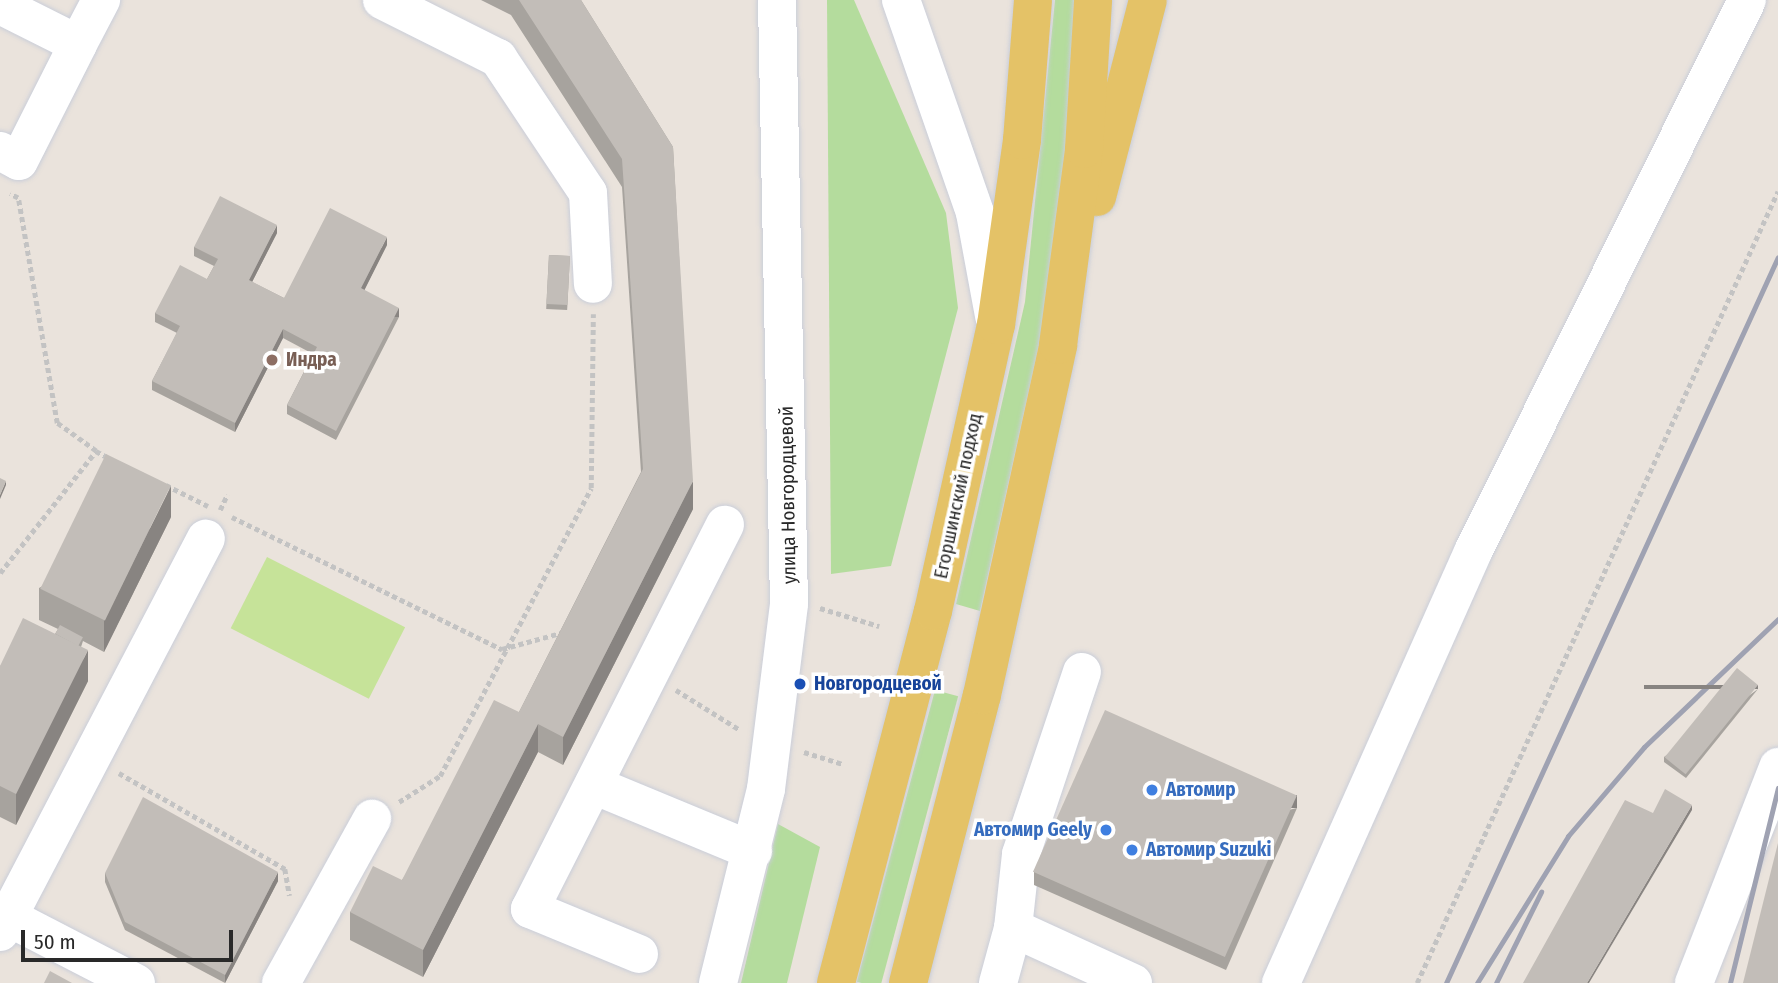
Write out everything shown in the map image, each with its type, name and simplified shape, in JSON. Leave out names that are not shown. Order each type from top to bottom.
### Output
[{"type":"main road","name":"Егоршинский подход","points":[[836,983],[933,611],[996,325],[1022,140],[1033,0]]},
{"type":"main road","points":[[1058,345],[1084,149],[1093,0]]},
{"type":"main road","points":[[908,983],[982,695],[1058,345],[1148,0]]},
{"type":"street","points":[[0,151],[19,161],[101,0]]},
{"type":"street","points":[[382,0],[498,58],[589,192],[593,284]]},
{"type":"street","name":"улица Новгородцевой","points":[[718,983],[754,851],[783,681],[791,566],[777,0]]},
{"type":"street","points":[[901,0],[975,214],[996,325]]},
{"type":"street","points":[[1281,983],[1473,552],[1747,0]]},
{"type":"street","points":[[5,20],[78,44]]},
{"type":"street","points":[[639,954],[530,909],[596,786],[725,526]]},
{"type":"street","points":[[136,983],[4,924],[206,539]]},
{"type":"street","points":[[998,983],[1013,928],[1021,854],[1082,672]]},
{"type":"street","points":[[1694,983],[1778,767]]},
{"type":"street","points":[[596,786],[754,851]]},
{"type":"street","points":[[281,983],[372,819]]},
{"type":"street","points":[[1013,928],[1133,983]]},
{"type":"path","points":[[0,189],[18,198],[57,423],[96,451],[120,463]]},
{"type":"path","points":[[1417,983],[1778,191]]},
{"type":"path","points":[[372,819],[440,776],[502,649],[591,488],[593,284]]},
{"type":"path","points":[[0,573],[96,451]]},
{"type":"path","points":[[157,481],[502,649],[561,631],[572,636]]},
{"type":"path","points":[[820,608],[879,626]]},
{"type":"path","points":[[651,675],[748,734]]},
{"type":"path","points":[[796,750],[844,764]]},
{"type":"path","points":[[91,757],[285,869],[300,950]]},
{"type":"green space","points":[[827,0],[854,0],[946,213],[958,308],[891,566],[831,574]]},
{"type":"green space","points":[[1055,0],[1079,0],[1073,110],[1048,304],[980,611],[956,604],[1025,302]]},
{"type":"green space","points":[[267,557],[405,627],[369,699],[231,628]]},
{"type":"green space","points":[[935,690],[958,696],[881,983],[857,982]]},
{"type":"green space","points":[[778,824],[820,847],[787,983],[741,983]]},
{"type":"building","points":[[519,0],[581,0],[673,147],[693,481],[563,737],[538,724],[423,950],[350,912],[373,866],[402,880],[494,700],[519,712],[643,469],[622,159]]},
{"type":"building","points":[[220,196],[277,225],[249,280],[284,298],[330,208],[387,237],[361,288],[399,308],[336,431],[287,405],[317,347],[283,329],[235,423],[152,381],[180,326],[155,313],[180,265],[207,279],[218,259],[194,247]]},
{"type":"building","points":[[549,255],[570,256],[567,305],[546,304]]},
{"type":"building","points":[[106,454],[171,486],[105,620],[40,589]]},
{"type":"building","points":[[0,478],[6,481],[0,495]]},
{"type":"building","points":[[23,618],[88,650],[16,794],[0,786],[0,666]]},
{"type":"building","points":[[60,625],[83,637],[78,646],[55,634]]},
{"type":"building","points":[[1737,668],[1758,685],[1686,774],[1665,757]]},
{"type":"building","points":[[1105,710],[1297,795],[1225,957],[1033,872]]},
{"type":"building","points":[[1665,789],[1692,805],[1587,983],[1523,983],[1625,800],[1653,813]]},
{"type":"building","points":[[143,797],[278,872],[225,975],[125,922],[105,873]]},
{"type":"building","points":[[1778,843],[1778,983],[1743,983]]},
{"type":"building","points":[[50,971],[72,983],[44,983]]},
{"type":"railway","points":[[1446,983],[1778,257]]},
{"type":"railway","points":[[1477,983],[1568,836],[1644,747],[1778,619]]},
{"type":"railway","points":[[1730,983],[1778,788]]},
{"type":"railway","points":[[1496,983],[1541,892]]},
{"type":"place","name":"Индра","points":[[272,360]]},
{"type":"place","name":"Новгородцевой","points":[[800,684]]},
{"type":"place","name":"Автомир","points":[[1152,790]]},
{"type":"place","name":"Автомир Geely","points":[[1106,830]]},
{"type":"place","name":"Автомир Suzuki","points":[[1132,850]]}]
